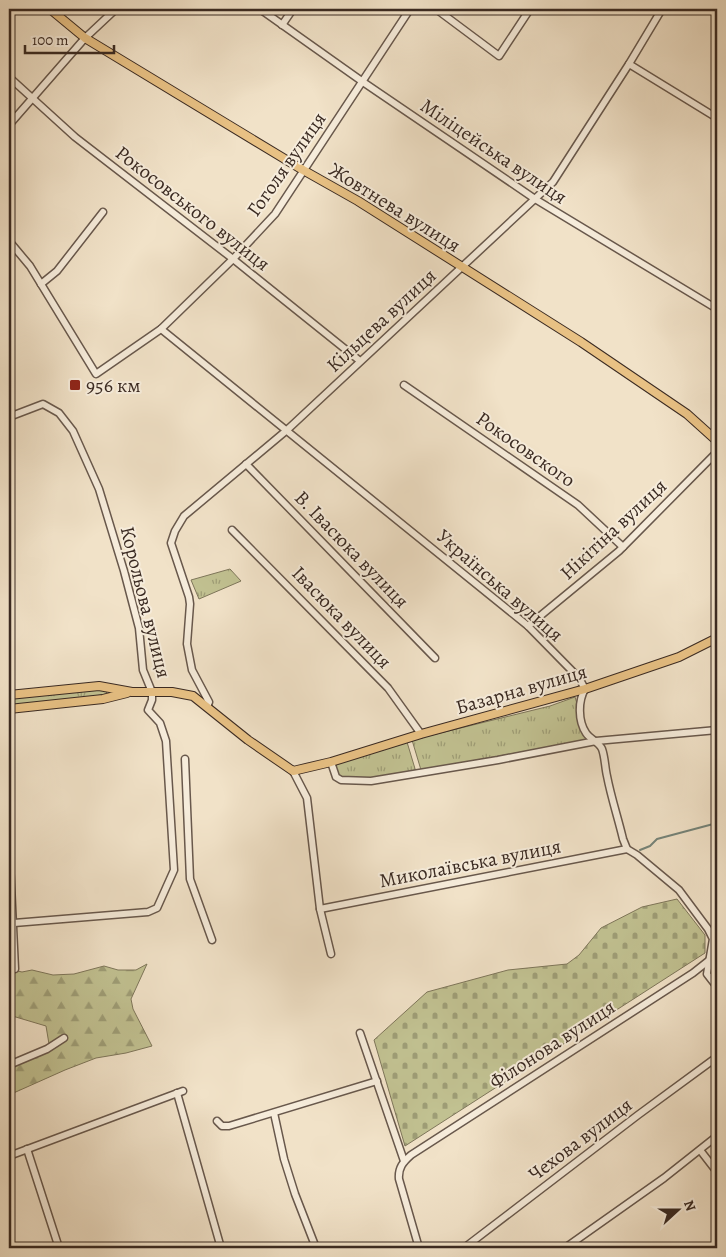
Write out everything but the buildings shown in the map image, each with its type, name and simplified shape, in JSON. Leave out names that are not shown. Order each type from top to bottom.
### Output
[{"type":"main road","name":"Жовтнева вулиця","points":[[50,9],[85,38],[427,243],[461,267],[581,342],[687,414],[717,441]]},
{"type":"main road","name":"Базарна вулиця","points":[[292,772],[585,689],[679,657],[717,638]]},
{"type":"main road","points":[[9,695],[99,686],[132,692],[172,692],[193,696],[292,772]]},
{"type":"main road","points":[[9,709],[103,699],[132,692]]},
{"type":"street","points":[[9,125],[85,38],[116,9]]},
{"type":"street","name":"Міліцейська вулиця","points":[[260,9],[363,82],[535,199],[717,309]]},
{"type":"street","points":[[282,24],[293,9]]},
{"type":"street","name":"Гоголя вулиця","points":[[41,284],[96,374],[161,329],[233,259],[275,214],[410,9]]},
{"type":"street","points":[[436,9],[499,56],[530,9]]},
{"type":"street","name":"Кільцева вулиця","points":[[186,514],[286,430],[553,182],[662,9]]},
{"type":"street","points":[[629,64],[717,118]]},
{"type":"street","name":"Рокосовського вулиця","points":[[9,77],[74,137],[233,259],[360,362]]},
{"type":"street","points":[[9,241],[30,266],[41,284],[57,271],[103,212]]},
{"type":"street","name":"Українська вулиця","points":[[161,329],[528,626],[579,678],[585,689]]},
{"type":"street","name":"Рокосовского","points":[[404,385],[578,504],[623,547]]},
{"type":"street","name":"Корольова вулиця","points":[[9,417],[43,404],[59,413],[73,431],[99,489],[134,605],[139,628],[143,670],[152,692],[152,700],[148,710],[160,723],[166,740],[174,870],[157,908],[148,912],[14,923]]},
{"type":"street","name":"Нікітіна вулиця","points":[[528,626],[623,547],[717,452]]},
{"type":"street","name":"В. Івасюка вулиця","points":[[246,464],[435,658]]},
{"type":"street","name":"Корольова вулиця","points":[[186,514],[175,531],[171,543],[189,597],[187,644],[192,670],[207,696],[209,702],[207,707]]},
{"type":"street","name":"Івасюка вулиця","points":[[232,530],[388,688],[421,734]]},
{"type":"street","points":[[585,689],[580,698],[582,722],[586,734],[602,749],[606,775],[627,849],[679,890],[708,929],[713,939],[706,974],[717,987]]},
{"type":"street","points":[[331,762],[336,777],[341,780],[390,779],[596,742],[717,730]]},
{"type":"street","points":[[185,759],[190,879],[212,940]]},
{"type":"street","points":[[292,772],[307,798],[320,909],[330,954]]},
{"type":"street","points":[[9,842],[15,969]]},
{"type":"street","name":"Миколаївська вулиця","points":[[320,909],[627,849]]},
{"type":"street","name":"Філонова вулиця","points":[[404,1161],[693,973],[717,954]]},
{"type":"street","points":[[360,1033],[404,1161],[400,1168],[399,1179],[419,1248]]},
{"type":"street","points":[[9,1065],[64,1038]]},
{"type":"street","name":"Чехова вулиця","points":[[464,1248],[717,1057]]},
{"type":"street","points":[[217,1122],[222,1126],[229,1126],[377,1081]]},
{"type":"street","points":[[9,1156],[180,1092],[221,1248]]},
{"type":"street","points":[[274,1113],[284,1159],[316,1248]]},
{"type":"street","points":[[565,1248],[664,1178],[717,1136]]},
{"type":"street","points":[[28,1149],[59,1248]]},
{"type":"street","points":[[700,1150],[717,1172]]},
{"type":"green space","points":[[230,569],[241,581],[199,599],[191,580]]},
{"type":"green space","points":[[93,689],[104,690],[107,693],[9,706],[9,698]]},
{"type":"green space","points":[[575,697],[588,740],[421,770],[412,740],[550,706]]},
{"type":"green space","points":[[407,742],[416,772],[361,778],[342,778],[337,774],[335,765],[337,763]]},
{"type":"green space","points":[[677,899],[705,935],[705,953],[405,1146],[374,1040],[427,992],[508,970],[567,964],[579,955],[601,928],[642,907]]},
{"type":"green space","points":[[147,964],[131,999],[133,1009],[152,1046],[96,1058],[9,1095],[9,1067],[33,1058],[49,1044],[46,1026],[9,1015],[9,969],[22,972],[32,970],[53,975],[74,974],[104,966],[118,970],[136,970]]},
{"type":"waterway","points":[[640,850],[650,846],[657,839],[717,823]]},
{"type":"place","name":"956 км","points":[[75,385]]}]
